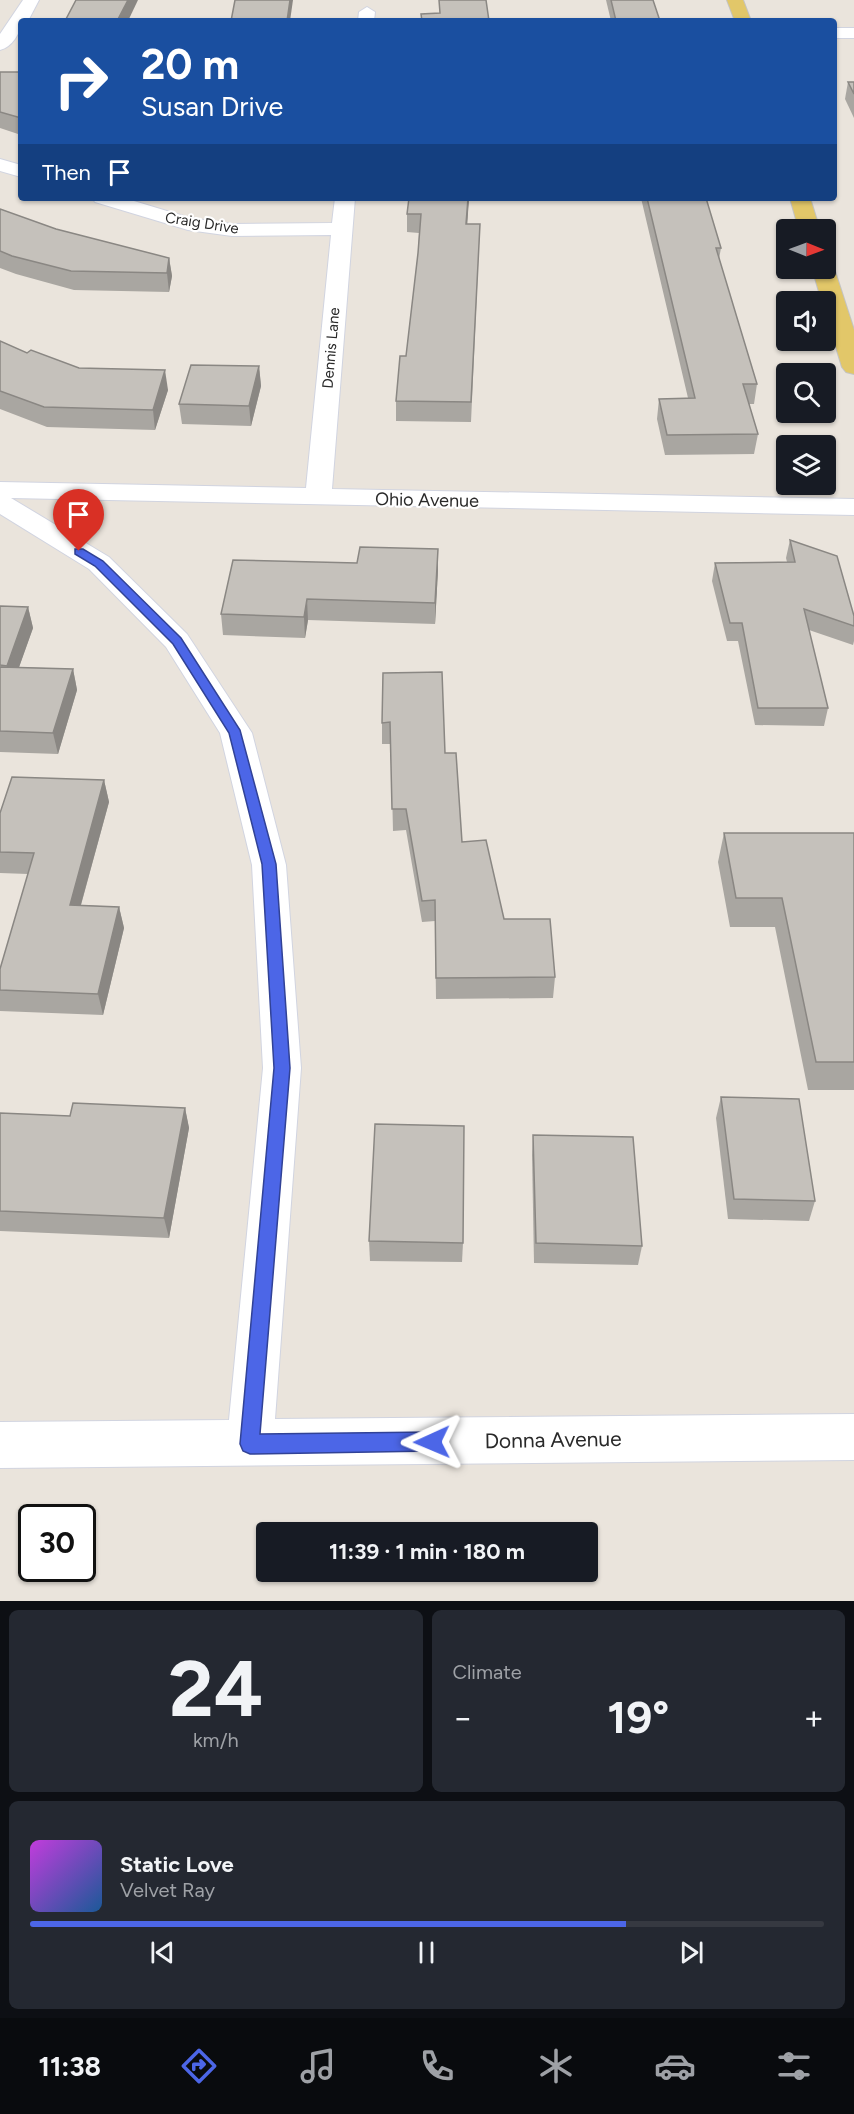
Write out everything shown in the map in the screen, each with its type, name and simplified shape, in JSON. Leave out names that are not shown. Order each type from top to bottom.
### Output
[{"type":"main road","points":[[735,0],[742,18]]},
{"type":"main road","points":[[801,201],[807,219]]},
{"type":"main road","points":[[826,279],[854,367]]},
{"type":"street","points":[[21,18],[31,0]]},
{"type":"street","points":[[0,45],[18,22]]},
{"type":"street","points":[[837,33],[854,33]]},
{"type":"street","points":[[0,165],[18,170]]},
{"type":"street","name":"Craig Drive","points":[[112,201],[188,224],[232,230],[341,229]]},
{"type":"street","name":"Dennis Lane","points":[[318,498],[345,201]]},
{"type":"street","name":"Ohio Avenue","points":[[0,490],[854,507]]},
{"type":"street","points":[[0,503],[99,563],[177,641],[236,733],[269,864],[282,1068],[250,1444]]},
{"type":"street","name":"Donna Avenue","points":[[0,1445],[854,1437]]},
{"type":"building","points":[[76,0],[128,0],[119,18],[67,18]]},
{"type":"building","points":[[235,0],[290,0],[287,18],[232,18]]},
{"type":"building","points":[[439,0],[486,0],[489,18],[422,18],[421,14],[440,13]]},
{"type":"building","points":[[611,0],[653,0],[659,18],[615,18]]},
{"type":"building","points":[[0,72],[18,72],[18,117],[0,112]]},
{"type":"building","points":[[848,82],[854,82],[854,94]]},
{"type":"building","points":[[409,201],[468,201],[466,224],[480,224],[471,402],[396,401],[400,356],[406,356],[421,214],[407,214]]},
{"type":"building","points":[[648,201],[707,201],[721,248],[716,248],[757,384],[743,384],[758,434],[667,435],[659,399],[695,398]]},
{"type":"building","points":[[0,209],[56,229],[169,258],[167,273],[71,271],[12,256],[0,251]]},
{"type":"building","points":[[0,341],[27,353],[31,350],[79,368],[165,370],[153,410],[44,407],[0,391]]},
{"type":"building","points":[[191,365],[259,366],[249,406],[179,404]]},
{"type":"building","points":[[790,540],[837,556],[854,616],[854,626],[804,609],[828,708],[758,708],[742,623],[730,623],[715,563],[795,562]]},
{"type":"building","points":[[360,547],[438,549],[435,603],[307,599],[304,617],[221,614],[233,560],[357,563]]},
{"type":"building","points":[[0,606],[28,607],[7,666],[0,665]]},
{"type":"building","points":[[0,667],[73,669],[53,733],[0,731]]},
{"type":"building","points":[[442,672],[445,753],[456,753],[462,842],[486,840],[504,919],[550,919],[555,977],[436,978],[435,900],[422,901],[406,809],[392,809],[390,722],[382,723],[383,673]]},
{"type":"building","points":[[12,777],[104,780],[70,905],[119,907],[98,994],[0,990],[0,969],[34,853],[0,852],[0,813]]},
{"type":"building","points":[[724,833],[854,833],[854,1062],[816,1062],[782,898],[736,898]]},
{"type":"building","points":[[721,1097],[799,1099],[815,1201],[734,1199]]},
{"type":"building","points":[[73,1103],[185,1108],[164,1218],[0,1211],[0,1113],[70,1116]]},
{"type":"building","points":[[375,1124],[464,1126],[463,1243],[369,1241]]},
{"type":"building","points":[[533,1135],[633,1137],[642,1246],[536,1243]]},
{"type":"route","points":[[79,551],[99,563],[177,641],[236,733],[269,864],[282,1068],[250,1444],[432,1442]]}]
